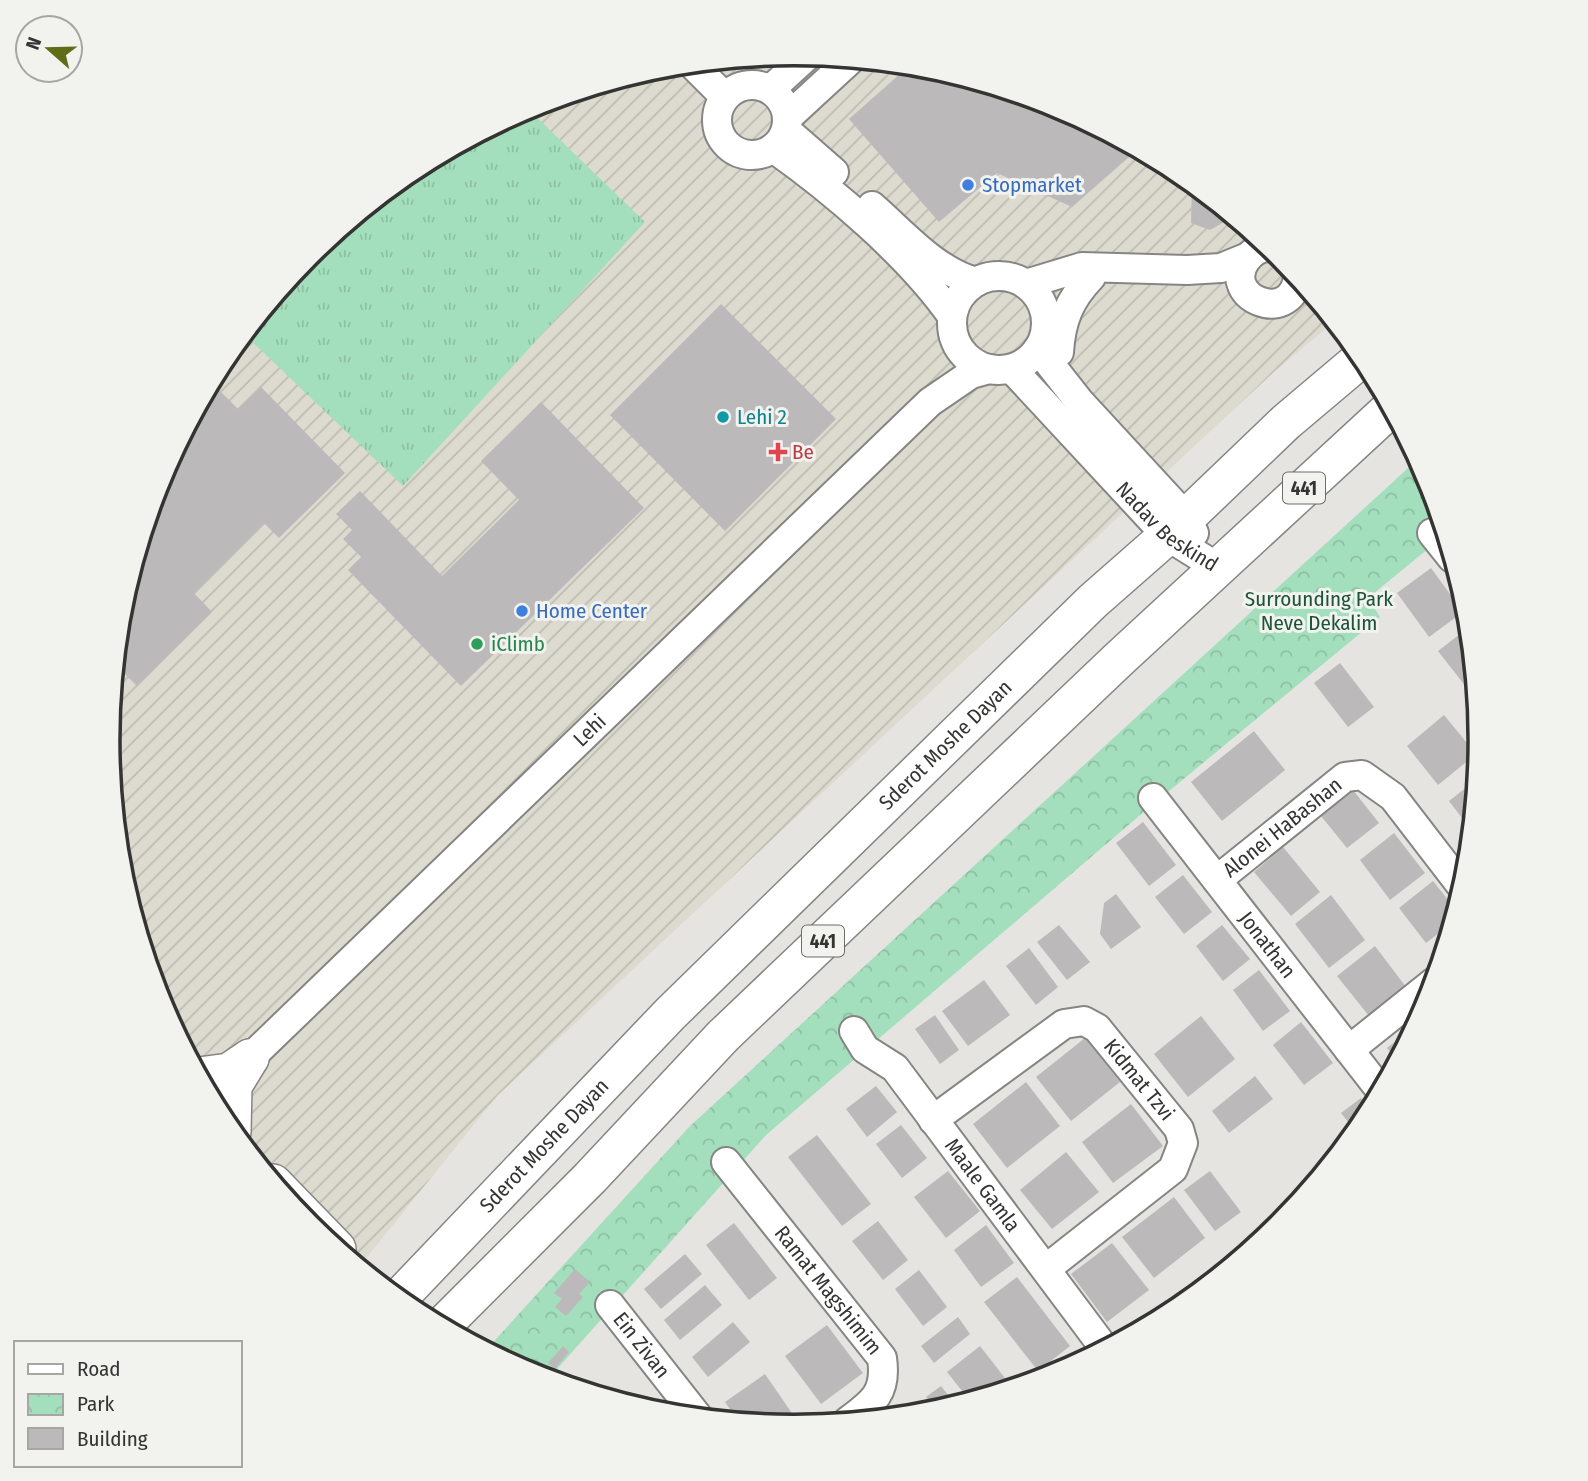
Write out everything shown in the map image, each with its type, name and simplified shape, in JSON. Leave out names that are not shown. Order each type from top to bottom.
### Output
[{"type":"main road","name":"Sderot Moshe Dayan","points":[[406,1291],[670,1014],[1093,601],[1286,422],[1353,365]]},
{"type":"main road","name":"441","points":[[449,1319],[590,1178],[723,1037],[1217,567],[1384,415]]},
{"type":"main road","points":[[208,1075],[229,1072],[250,1058]]},
{"type":"main road","points":[[232,1113],[233,1086],[250,1058]]},
{"type":"street","points":[[771,89],[795,66]]},
{"type":"street","points":[[842,68],[782,132],[752,155],[730,148],[718,128],[718,117],[725,97],[747,86],[771,89],[786,109],[782,132],[819,182],[927,280],[968,360],[1001,369],[1026,362],[1038,349],[1046,323],[1044,308],[1026,284]]},
{"type":"street","points":[[701,73],[725,97]]},
{"type":"street","points":[[782,132],[936,262],[958,277],[976,282]]},
{"type":"street","points":[[953,327],[957,300],[976,282],[997,276],[1026,284],[1082,267],[1187,270],[1222,268],[1258,252]]},
{"type":"street","points":[[1258,252],[1241,274],[1246,292],[1252,299],[1270,304],[1280,302],[1294,289]]},
{"type":"street","points":[[1044,308],[1051,293],[1062,286],[1134,269]]},
{"type":"street","points":[[1187,270],[1220,286],[1246,292]]},
{"type":"street","points":[[1073,394],[1059,360],[1061,328],[1067,306],[1091,277]]},
{"type":"street","name":"Lehi","points":[[930,402],[953,327]]},
{"type":"street","name":"Nadav Beskind","points":[[1038,349],[1176,526]]},
{"type":"street","name":"Lehi","points":[[250,1058],[930,402],[971,374],[1001,369]]},
{"type":"street","name":"Nadav Beskind","points":[[1001,369],[1176,526],[1217,567]]},
{"type":"street","name":"Alonei HaBashan","points":[[1217,880],[1345,777],[1362,775],[1393,797],[1454,876]]},
{"type":"street","name":"Jonathan","points":[[1155,800],[1375,1083]]},
{"type":"street","points":[[1349,1050],[1418,995]]},
{"type":"street","name":"Kidmat Tzvi","points":[[933,1120],[1064,1024],[1084,1021],[1097,1028],[1179,1129],[1183,1143],[1173,1169],[1047,1268]]},
{"type":"street","name":"Maale Gamla","points":[[856,1036],[895,1068],[1099,1341]]},
{"type":"street","name":"Ramat Magshimim","points":[[733,1171],[882,1358],[884,1375],[880,1391],[863,1411]]},
{"type":"street","name":"Ein Zivan","points":[[610,1305],[690,1406]]},
{"type":"shaded area","points":[[794,66],[882,72],[968,89],[1011,102],[1092,136],[1131,157],[1168,180],[1238,234],[1271,264],[1327,328],[1275,371],[497,1096],[365,1259],[317,1217],[287,1185],[259,1151],[210,1078],[171,998],[143,915],[126,828],[120,740],[126,653],[143,566],[171,483],[210,403],[259,330],[287,296],[317,264],[384,206],[420,180],[496,136],[577,102],[620,89],[706,72],[750,68]]},
{"type":"green space","points":[[537,118],[645,222],[403,486],[251,341],[317,264],[384,206],[457,157]]},
{"type":"green space","name":"Surrounding Park Neve Dekalim","points":[[1409,467],[1437,541],[1368,598],[1380,617],[1146,810],[766,1135],[555,1371],[492,1343],[689,1127]]},
{"type":"building","points":[[899,75],[968,89],[1011,102],[1092,136],[1130,156],[1072,207],[997,173],[939,222],[849,119]]},
{"type":"building","points":[[1192,197],[1224,222],[1210,230],[1191,223]]},
{"type":"building","name":"Lehi 2","points":[[721,304],[836,419],[725,531],[610,415]]},
{"type":"building","points":[[261,387],[345,473],[279,538],[264,523],[194,593],[212,612],[137,686],[124,673],[133,609],[143,566],[171,483],[219,390],[238,409]]},
{"type":"building","points":[[541,402],[644,508],[461,686],[348,570],[361,557],[343,539],[352,530],[336,514],[360,491],[442,576],[519,500],[481,461]]},
{"type":"building","points":[[1431,568],[1452,597],[1456,617],[1429,637],[1397,593]]},
{"type":"building","points":[[1459,635],[1466,687],[1438,651]]},
{"type":"building","points":[[1340,663],[1374,707],[1348,727],[1314,683]]},
{"type":"building","points":[[1444,715],[1468,744],[1468,761],[1438,785],[1407,746]]},
{"type":"building","points":[[1254,731],[1285,770],[1222,821],[1191,782]]},
{"type":"building","points":[[1467,787],[1463,819],[1449,801]]},
{"type":"building","points":[[1353,790],[1379,823],[1347,848],[1321,816]]},
{"type":"building","points":[[1143,822],[1176,865],[1149,886],[1116,843]]},
{"type":"building","points":[[1394,833],[1425,873],[1390,900],[1360,860]]},
{"type":"building","points":[[1283,847],[1320,892],[1291,916],[1254,872]]},
{"type":"building","points":[[1183,875],[1212,912],[1184,934],[1155,897]]},
{"type":"building","points":[[1433,881],[1448,900],[1440,933],[1426,943],[1399,908]]},
{"type":"building","points":[[1116,894],[1141,927],[1111,949],[1100,934],[1104,903]]},
{"type":"building","points":[[1331,895],[1365,940],[1329,968],[1295,924]]},
{"type":"building","points":[[1059,925],[1090,962],[1067,980],[1037,942]]},
{"type":"building","points":[[1222,925],[1250,959],[1223,981],[1196,946]]},
{"type":"building","points":[[1375,946],[1406,987],[1369,1016],[1337,976]]},
{"type":"building","points":[[1029,948],[1058,987],[1036,1005],[1006,966]]},
{"type":"building","points":[[1259,970],[1290,1011],[1263,1031],[1233,990]]},
{"type":"building","points":[[984,980],[1010,1015],[968,1046],[942,1011]]},
{"type":"building","points":[[935,1015],[959,1050],[940,1064],[915,1029]]},
{"type":"building","points":[[1201,1016],[1235,1059],[1188,1097],[1154,1054]]},
{"type":"building","points":[[1301,1022],[1333,1063],[1304,1085],[1273,1045]]},
{"type":"building","points":[[1085,1038],[1120,1082],[1071,1121],[1036,1077]]},
{"type":"building","points":[[1398,1039],[1391,1053],[1387,1048]]},
{"type":"building","points":[[1255,1076],[1273,1099],[1229,1133],[1212,1111]]},
{"type":"building","points":[[1026,1082],[1060,1126],[1007,1168],[973,1124]]},
{"type":"building","points":[[876,1086],[897,1112],[867,1137],[846,1109]]},
{"type":"building","points":[[1361,1098],[1363,1101],[1349,1123],[1341,1113]]},
{"type":"building","points":[[1131,1104],[1163,1146],[1113,1183],[1082,1142]]},
{"type":"building","points":[[901,1125],[927,1158],[902,1178],[876,1144]]},
{"type":"building","points":[[817,1135],[871,1204],[842,1226],[788,1157]]},
{"type":"building","points":[[1066,1152],[1099,1192],[1052,1229],[1020,1190]]},
{"type":"building","points":[[948,1171],[980,1211],[946,1238],[914,1197]]},
{"type":"building","points":[[1210,1171],[1241,1212],[1215,1231],[1184,1190]]},
{"type":"building","points":[[1174,1197],[1205,1238],[1154,1278],[1122,1237]]},
{"type":"building","points":[[878,1221],[908,1260],[883,1280],[852,1241]]},
{"type":"building","points":[[734,1223],[777,1278],[749,1300],[706,1245]]},
{"type":"building","points":[[986,1225],[1014,1263],[981,1287],[954,1250]]},
{"type":"building","points":[[1112,1243],[1149,1290],[1107,1322],[1071,1274]]},
{"type":"building","points":[[685,1254],[702,1274],[661,1309],[644,1289]]},
{"type":"building","points":[[575,1269],[590,1282],[579,1294],[583,1297],[566,1316],[555,1307],[562,1299],[554,1293]]},
{"type":"building","points":[[919,1270],[947,1307],[923,1326],[895,1289]]},
{"type":"building","points":[[1017,1277],[1070,1346],[1036,1369],[984,1302]]},
{"type":"building","points":[[705,1285],[722,1305],[680,1340],[664,1320]]},
{"type":"building","points":[[958,1317],[970,1334],[934,1363],[921,1346]]},
{"type":"building","points":[[733,1322],[750,1342],[708,1377],[692,1357]]},
{"type":"building","points":[[827,1325],[863,1373],[821,1404],[785,1356]]},
{"type":"building","points":[[563,1346],[569,1352],[555,1369],[548,1363]]},
{"type":"building","points":[[980,1346],[1007,1380],[964,1393],[947,1372]]},
{"type":"building","points":[[765,1374],[792,1414],[731,1411],[725,1402]]},
{"type":"building","points":[[941,1386],[949,1396],[929,1401],[926,1397]]},
{"type":"place","name":"Stopmarket","points":[[968,185]]},
{"type":"place","name":"Lehi 2","points":[[723,417]]},
{"type":"place","name":"Be","points":[[778,452]]},
{"type":"place","name":"Home Center","points":[[522,611]]},
{"type":"place","name":"iClimb","points":[[477,644]]}]
